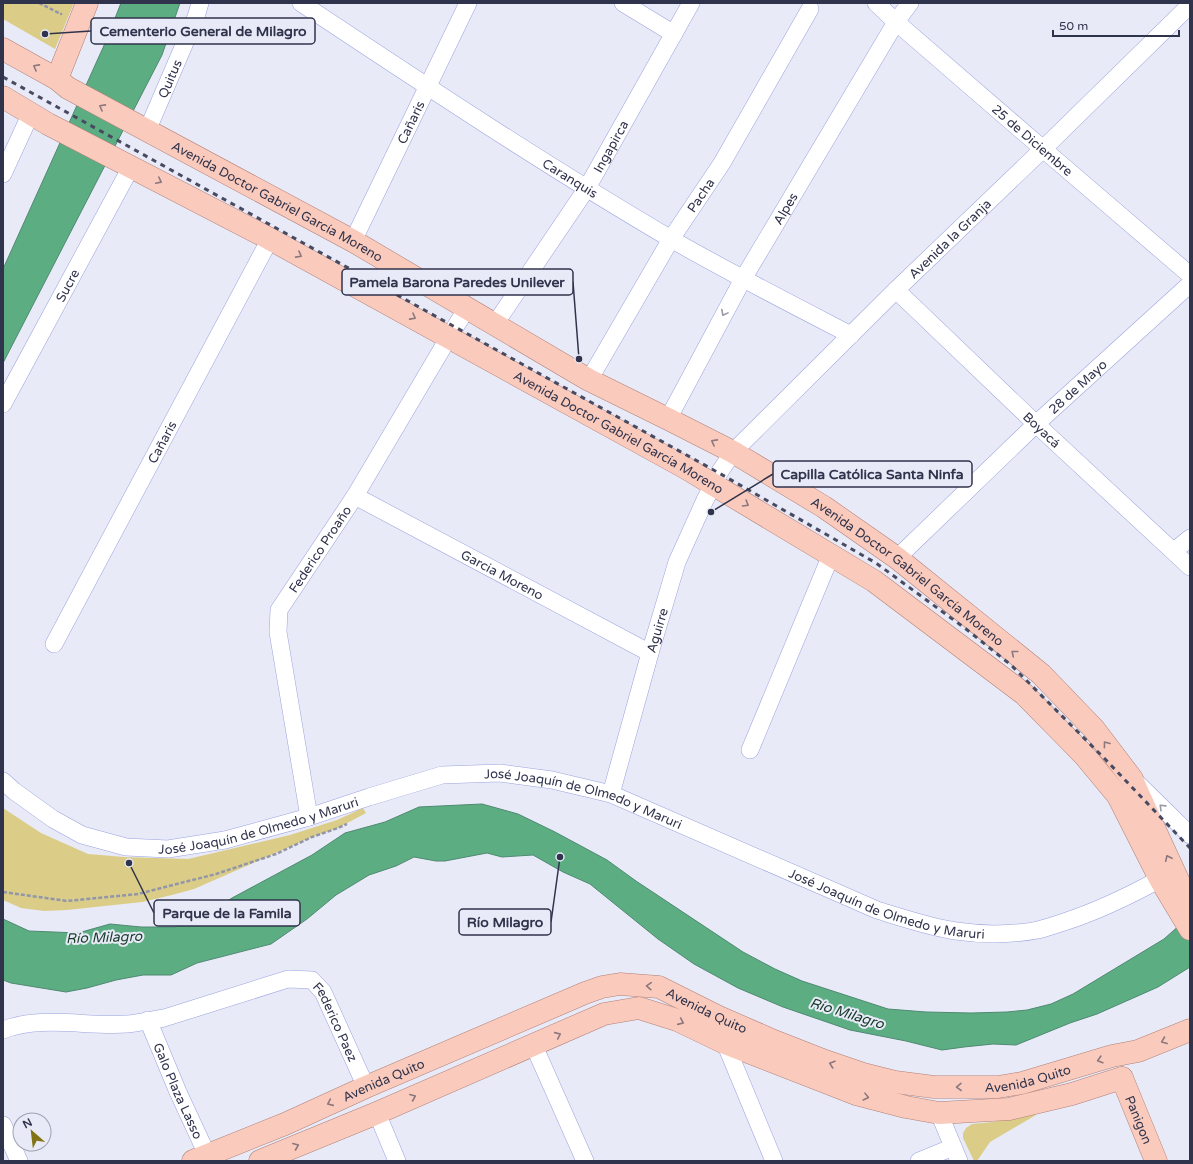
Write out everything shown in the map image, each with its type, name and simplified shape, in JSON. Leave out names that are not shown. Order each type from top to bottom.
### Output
[{"type":"main road","points":[[62,83],[87,3]]},
{"type":"main road","name":"Avenida Doctor Gabriel García Moreno","points":[[3,49],[141,128],[353,241],[589,380],[733,452],[824,508],[897,558],[1041,674],[1094,729],[1132,779],[1182,899],[1190,929]]},
{"type":"main road","name":"Avenida Doctor Gabriel García Moreno","points":[[3,97],[121,162],[270,239],[448,337],[716,479],[831,555],[874,580],[1024,694],[1084,754],[1118,796],[1160,879],[1182,899]]},
{"type":"main road","name":"Avenida Quito","points":[[203,1159],[585,993],[602,987],[620,984],[659,987],[718,1017],[774,1041],[857,1072],[895,1082],[934,1087],[998,1086],[1022,1083],[1112,1056],[1138,1051],[1190,1030]]},
{"type":"main road","name":"Avenida Quito","points":[[260,1161],[534,1046],[604,1014],[639,1008],[677,1020],[725,1043],[856,1094],[906,1107],[939,1113],[1009,1109],[1072,1094],[1122,1078]]},
{"type":"main road","points":[[1122,1078],[1124,1070],[1138,1051]]},
{"type":"main road","name":"Panigon","points":[[1122,1078],[1156,1161]]},
{"type":"street","name":"Quitus","points":[[141,128],[196,17],[200,3]]},
{"type":"street","name":"Caranquis","points":[[301,3],[427,87],[671,239],[742,279],[851,335]]},
{"type":"street","name":"Cañaris","points":[[353,241],[468,3]]},
{"type":"street","points":[[623,3],[674,34]]},
{"type":"street","name":"Ingapirca","points":[[495,324],[587,188],[691,3]]},
{"type":"street","name":"25 de Diciembre","points":[[876,3],[1042,149],[1190,275]]},
{"type":"street","name":"Alpes","points":[[668,419],[742,279],[896,22],[910,3]]},
{"type":"street","name":"Avenida la Granja","points":[[716,479],[733,452],[1185,7]]},
{"type":"street","name":"Pacha","points":[[589,380],[671,239],[722,163],[810,9]]},
{"type":"street","points":[[3,174],[39,118]]},
{"type":"street","name":"Sucre","points":[[3,404],[121,162]]},
{"type":"street","name":"Cañaris","points":[[54,644],[270,239]]},
{"type":"street","name":"28 de Mayo","points":[[897,558],[1036,424],[1190,284]]},
{"type":"street","name":"Boyacá","points":[[896,290],[1036,424],[1190,567]]},
{"type":"street","name":"Federico Proaño","points":[[309,817],[278,632],[280,610],[355,496],[448,337],[467,308]]},
{"type":"street","name":"Aguirre","points":[[611,794],[677,562],[716,479]]},
{"type":"street","name":"Garcia Moreno","points":[[355,496],[650,653]]},
{"type":"street","points":[[1174,551],[1190,538]]},
{"type":"street","points":[[750,750],[831,555]]},
{"type":"street","name":"José Joaquín de Olmedo y Maruri","points":[[3,781],[14,791],[53,819],[82,835],[126,847],[168,849],[218,841],[309,817],[442,775],[500,773],[552,780],[611,794],[877,910],[920,923],[956,931],[1013,933],[1039,930],[1080,917],[1120,900],[1160,879]]},
{"type":"street","points":[[1132,779],[1190,835]]},
{"type":"street","name":"Federico Paez","points":[[8,1029],[38,1023],[127,1024],[164,1018],[288,979],[312,980],[323,992],[366,1087]]},
{"type":"street","name":"Galo Plaza Lasso","points":[[148,1020],[178,1092],[203,1159]]},
{"type":"street","points":[[725,1043],[774,1161]]},
{"type":"street","points":[[534,1046],[585,1161]]},
{"type":"street","points":[[377,1113],[397,1161]]},
{"type":"street","points":[[918,1161],[956,1154],[939,1113]]},
{"type":"street","points":[[3,1125],[19,1161]]},
{"type":"path","points":[[39,3],[61,14],[63,9]]},
{"type":"path","points":[[3,892],[67,901],[138,894],[216,874],[276,854],[352,821]]},
{"type":"shaded area","points":[[3,3],[74,3],[55,49],[3,19]]},
{"type":"shaded area","points":[[3,808],[41,833],[88,854],[188,859],[290,835],[337,820],[363,808],[366,813],[338,828],[312,837],[194,889],[142,902],[44,911],[21,908],[3,900]]},
{"type":"shaded area","points":[[1033,1114],[1036,1115],[990,1142],[977,1161],[974,1161],[963,1138],[963,1133],[966,1128],[972,1124],[993,1122]]},
{"type":"water","points":[[121,3],[180,3],[162,55],[3,363],[3,269],[106,41]]},
{"type":"water","points":[[482,804],[518,814],[607,860],[743,952],[775,969],[802,981],[888,1009],[926,1012],[1007,1012],[1027,1010],[1051,1004],[1073,994],[1164,939],[1190,916],[1190,967],[1158,987],[1097,1014],[1070,1023],[1016,1045],[993,1044],[942,1050],[850,1030],[783,1007],[738,988],[694,964],[658,939],[590,884],[563,872],[533,855],[502,857],[487,853],[445,861],[414,857],[396,866],[369,875],[336,895],[307,919],[271,944],[197,963],[171,975],[143,975],[66,992],[11,983],[3,980],[3,919],[29,931],[78,933],[110,924],[141,927],[175,927],[205,916],[232,898],[312,855],[345,833],[385,822],[419,807]]},
{"type":"railway","points":[[3,77],[719,473],[876,563],[966,629],[1011,665],[1106,760],[1190,848]]},
{"type":"place","name":"Cementerio General de Milagro","points":[[45,34]]},
{"type":"place","name":"Pamela Barona Paredes Unilever","points":[[579,359]]},
{"type":"place","name":"Capilla Católica Santa Ninfa","points":[[711,512]]},
{"type":"place","name":"Río Milagro","points":[[560,857]]},
{"type":"place","name":"Parque de la Famila","points":[[129,863]]}]
